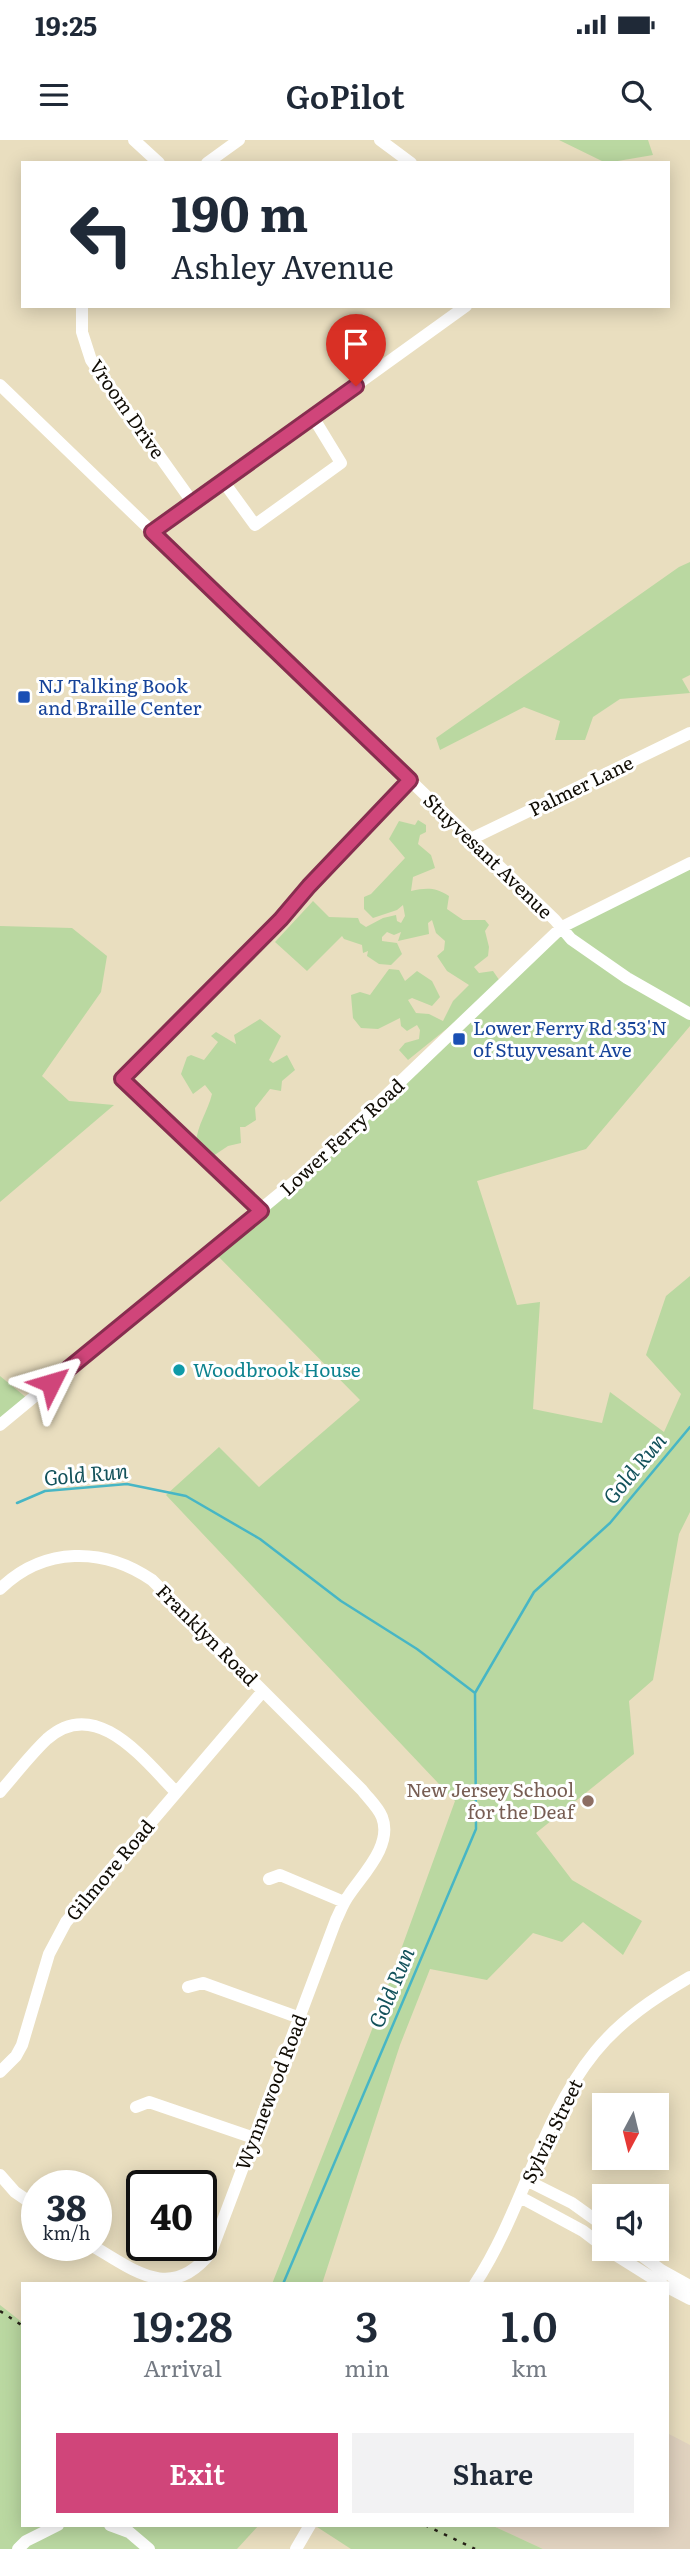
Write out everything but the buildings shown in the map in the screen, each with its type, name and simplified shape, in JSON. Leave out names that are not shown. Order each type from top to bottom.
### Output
[{"type":"street","points":[[134,140],[157,161]]},
{"type":"street","points":[[210,161],[239,140]]},
{"type":"street","points":[[380,140],[408,161]]},
{"type":"street","name":"Vroom Drive","points":[[82,308],[82,332],[91,360],[193,503]]},
{"type":"street","points":[[152,532],[463,308]]},
{"type":"street","name":"Stuyvesant Avenue","points":[[3,394],[152,532],[562,927],[571,939],[627,978],[690,1014]]},
{"type":"street","points":[[223,481],[255,525],[341,463],[313,417]]},
{"type":"street","name":"Palmer Lane","points":[[471,839],[690,733]]},
{"type":"street","points":[[261,1211],[122,1079],[281,919],[410,780]]},
{"type":"street","name":"Lower Ferry Road","points":[[0,1425],[261,1211],[346,1135],[562,927],[690,863]]},
{"type":"street","name":"Franklyn Road","points":[[0,1589],[24,1570],[54,1558],[89,1555],[122,1563],[152,1580],[362,1790],[377,1810]]},
{"type":"street","name":"Gilmore Road","points":[[0,2072],[16,2056],[22,2045],[49,1954],[66,1922],[262,1691]]},
{"type":"street","points":[[0,1792],[46,1739],[66,1727],[79,1725],[100,1727],[120,1737],[176,1792]]},
{"type":"street","name":"Wynnewood Road","points":[[112,2257],[144,2276],[177,2279],[196,2269],[211,2252],[344,1902],[377,1855],[384,1835],[382,1818],[377,1810]]},
{"type":"street","points":[[269,1879],[281,1875],[344,1902]]},
{"type":"street","name":"Sylvia Street","points":[[476,2282],[495,2252],[564,2099],[595,2051],[640,2009],[690,1977]]},
{"type":"street","points":[[188,1987],[203,1983],[300,2018]]},
{"type":"street","points":[[136,2107],[149,2102],[254,2138]]},
{"type":"street","points":[[0,2175],[21,2196]]},
{"type":"street","points":[[528,2181],[572,2203],[592,2218]]},
{"type":"street","points":[[520,2197],[592,2238]]},
{"type":"street","points":[[626,2261],[659,2282]]},
{"type":"street","points":[[650,2261],[690,2286]]},
{"type":"street","points":[[669,2288],[690,2299]]},
{"type":"street","points":[[18,2549],[26,2541],[54,2527]]},
{"type":"street","points":[[115,2527],[129,2532],[149,2549]]},
{"type":"street","points":[[296,2549],[309,2527]]},
{"type":"shaded area","points":[[669,2434],[690,2445],[690,2549],[543,2549],[495,2527],[669,2527]]},
{"type":"green space","points":[[559,140],[648,140],[653,155],[618,161],[602,161]]},
{"type":"green space","points":[[690,562],[690,675],[682,679],[690,693],[620,699],[593,717],[585,740],[555,740],[560,721],[524,707],[440,750],[436,738],[679,567]]},
{"type":"green space","points":[[418,820],[426,825],[426,832],[420,835],[418,844],[431,855],[435,868],[413,877],[411,891],[439,891],[449,896],[447,909],[463,920],[485,920],[489,925],[485,931],[488,956],[474,967],[479,973],[493,971],[502,984],[408,1060],[399,1050],[405,1043],[419,1039],[420,1030],[417,1025],[407,1031],[401,1026],[400,1018],[378,1029],[361,1028],[353,1018],[351,995],[360,992],[370,995],[389,969],[399,970],[405,981],[417,971],[432,981],[440,997],[432,1006],[412,998],[408,1000],[416,1013],[429,1014],[443,1021],[453,1001],[469,985],[447,971],[437,956],[444,950],[445,941],[436,933],[432,920],[428,923],[429,934],[398,941],[401,932],[394,935],[387,932],[382,937],[382,941],[397,943],[402,954],[391,965],[379,964],[367,956],[368,951],[363,953],[362,945],[342,936],[307,971],[275,942],[313,901],[329,917],[358,918],[366,927],[396,915],[397,921],[401,923],[405,916],[403,905],[397,910],[373,918],[364,909],[364,897],[371,894],[405,858],[389,839],[399,821],[415,825]]},
{"type":"green space","points":[[690,862],[690,1026],[586,1149],[477,1181],[517,1305],[540,1302],[533,1409],[602,1423],[610,1392],[664,1432],[681,1394],[646,1355],[666,1296],[690,1276],[690,1512],[679,1534],[653,1680],[629,1701],[634,1754],[536,1833],[572,1880],[642,1921],[623,1955],[583,1922],[562,1942],[533,1933],[487,1980],[430,1969],[400,2045],[323,2282],[273,2282],[371,2032],[455,1801],[166,1495],[219,1447],[259,1487],[360,1400],[212,1250],[572,926]]},
{"type":"green space","points":[[0,926],[72,928],[107,956],[101,992],[42,1076],[69,1101],[114,1105],[0,1202]]},
{"type":"green space","points":[[260,1019],[281,1036],[269,1060],[273,1063],[287,1055],[295,1070],[282,1081],[281,1091],[270,1089],[255,1108],[256,1120],[240,1127],[241,1143],[228,1146],[213,1156],[196,1143],[198,1130],[212,1094],[205,1085],[193,1094],[181,1074],[187,1057],[191,1055],[204,1060],[218,1042],[211,1036],[216,1032],[236,1044],[234,1035]]},
{"type":"green space","points":[[0,1376],[28,1399],[0,1424]]},
{"type":"green space","points":[[0,2305],[21,2321],[21,2527],[257,2527],[237,2549],[0,2549]]},
{"type":"green space","points":[[317,2527],[495,2527],[543,2549],[351,2549]]},
{"type":"waterway","name":"Gold Run","points":[[284,2282],[476,1829],[475,1693],[534,1592],[610,1523],[690,1427]]},
{"type":"waterway","name":"Gold Run","points":[[17,1503],[45,1491],[127,1484],[186,1496],[260,1539],[341,1601],[417,1649],[475,1693]]},
{"type":"railway","points":[[0,2311],[21,2325]]},
{"type":"railway","points":[[429,2527],[475,2549]]},
{"type":"place","name":"NJ Talking Book and Braille Center","points":[[24,697]]},
{"type":"place","name":"Lower Ferry Rd 353'N of Stuyvesant Ave","points":[[459,1039]]},
{"type":"place","name":"Woodbrook House","points":[[179,1370]]},
{"type":"place","name":"New Jersey School for the Deaf","points":[[588,1801]]},
{"type":"route","points":[[51,1383],[261,1211],[122,1079],[281,919],[410,780],[152,532],[356,386]]}]
